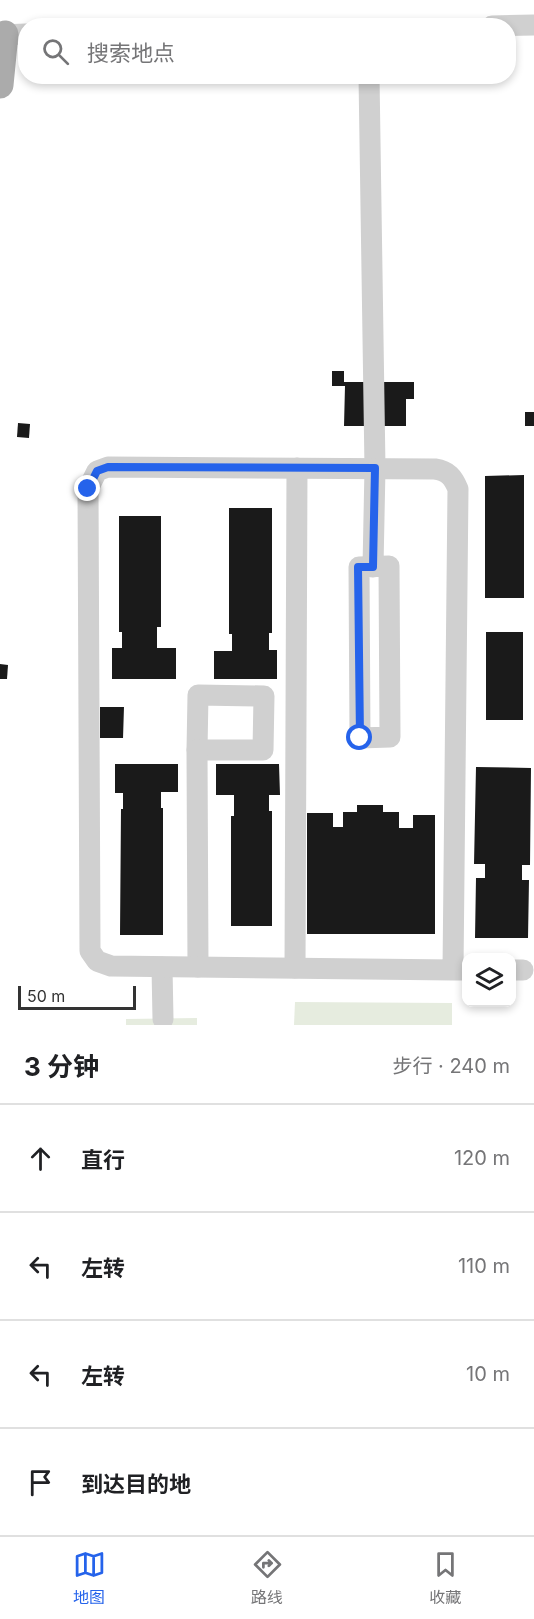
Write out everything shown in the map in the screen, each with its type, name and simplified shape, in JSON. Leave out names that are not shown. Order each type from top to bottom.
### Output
[{"type":"main road","points":[[0,85],[10,34]]},
{"type":"street","points":[[516,25],[534,25]]},
{"type":"street","points":[[369,84],[375,468],[373,567]]},
{"type":"street","points":[[108,467],[297,468],[444,470],[454,477],[458,489],[460,970],[111,966],[97,961],[90,951],[88,489],[97,471],[108,467]]},
{"type":"street","points":[[295,968],[297,468]]},
{"type":"street","points":[[358,567],[373,567],[389,567],[390,737],[360,738],[358,567]]},
{"type":"street","points":[[197,750],[263,750],[264,696],[198,695],[197,750],[198,967]]},
{"type":"street","points":[[264,724],[295,724]]},
{"type":"street","points":[[162,967],[163,1019]]},
{"type":"shaded area","points":[[295,1002],[452,1003],[452,1025],[294,1025]]},
{"type":"shaded area","points":[[197,1018],[197,1025],[126,1025],[126,1019]]},
{"type":"building","points":[[332,371],[344,371],[344,382],[414,382],[414,399],[406,399],[406,426],[344,426],[345,386],[332,386]]},
{"type":"building","points":[[525,412],[534,412],[534,426],[525,426]]},
{"type":"building","points":[[18,423],[30,424],[29,438],[17,437]]},
{"type":"building","points":[[524,475],[524,598],[485,598],[485,476]]},
{"type":"building","points":[[229,508],[272,508],[272,633],[269,633],[269,650],[277,650],[277,679],[214,679],[214,651],[232,651],[232,634],[229,634]]},
{"type":"building","points":[[119,516],[161,516],[161,627],[157,627],[157,648],[176,648],[176,679],[112,679],[112,648],[122,648],[122,632],[119,632]]},
{"type":"building","points":[[486,632],[523,632],[523,720],[486,720]]},
{"type":"building","points":[[0,664],[8,665],[7,679],[0,679]]},
{"type":"building","points":[[100,707],[124,707],[123,738],[100,738]]},
{"type":"building","points":[[115,764],[178,764],[178,792],[161,792],[163,935],[120,935],[123,793],[115,793]]},
{"type":"building","points":[[216,764],[279,764],[280,795],[269,795],[269,811],[272,811],[272,926],[231,926],[231,816],[234,816],[234,795],[216,795]]},
{"type":"building","points":[[476,767],[531,768],[530,865],[522,865],[522,880],[529,880],[528,938],[475,938],[476,878],[485,878],[485,864],[474,864]]},
{"type":"building","points":[[357,805],[383,805],[383,812],[399,812],[399,828],[413,828],[413,815],[435,815],[435,934],[307,934],[307,813],[333,813],[333,827],[343,827],[343,812],[357,812]]},
{"type":"route","points":[[88,489],[97,471],[108,467],[375,468],[373,567],[358,567],[360,738]]}]
